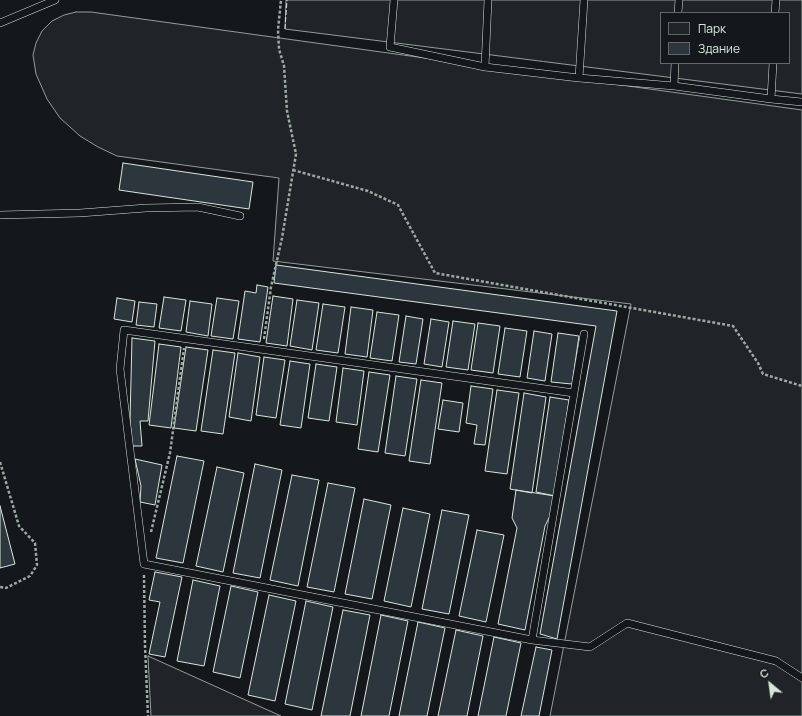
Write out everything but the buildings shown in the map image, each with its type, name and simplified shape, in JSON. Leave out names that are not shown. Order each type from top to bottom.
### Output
[{"type":"lane","points":[[0,23],[55,0]]},
{"type":"lane","points":[[394,0],[390,47],[484,67],[579,78],[674,86],[802,102]]},
{"type":"lane","points":[[484,67],[488,0]]},
{"type":"lane","points":[[579,78],[584,0]]},
{"type":"lane","points":[[678,0],[678,12]]},
{"type":"lane","points":[[775,12],[776,0]]},
{"type":"lane","points":[[674,86],[675,64]]},
{"type":"lane","points":[[771,99],[773,64]]},
{"type":"lane","points":[[0,215],[80,213],[146,208],[198,207],[240,216]]},
{"type":"lane","points":[[574,393],[124,330],[120,369],[144,564],[532,640],[590,647],[627,624],[776,661],[802,678]]},
{"type":"lane","points":[[532,640],[584,334]]},
{"type":"path","points":[[263,349],[271,287],[282,238],[296,154],[287,111],[284,66],[279,49],[278,30],[281,0]]},
{"type":"path","points":[[293,170],[368,190],[398,205],[435,273],[733,326],[758,363],[763,374],[802,386]]},
{"type":"path","points":[[151,534],[170,453],[185,338]]},
{"type":"path","points":[[0,462],[19,526],[35,543],[36,565],[30,576],[6,588],[0,587]]},
{"type":"path","points":[[144,564],[148,716]]},
{"type":"green space","points":[[286,0],[802,0],[802,94],[285,29]]},
{"type":"green space","points":[[76,12],[91,12],[802,110],[802,716],[550,716],[631,304],[273,261],[279,178],[117,156],[80,136],[60,118],[47,99],[36,74],[33,55],[36,43],[42,31],[52,21],[64,15]]},
{"type":"green space","points":[[148,656],[281,716],[151,716]]},
{"type":"fence","points":[[285,29],[287,0]]}]
